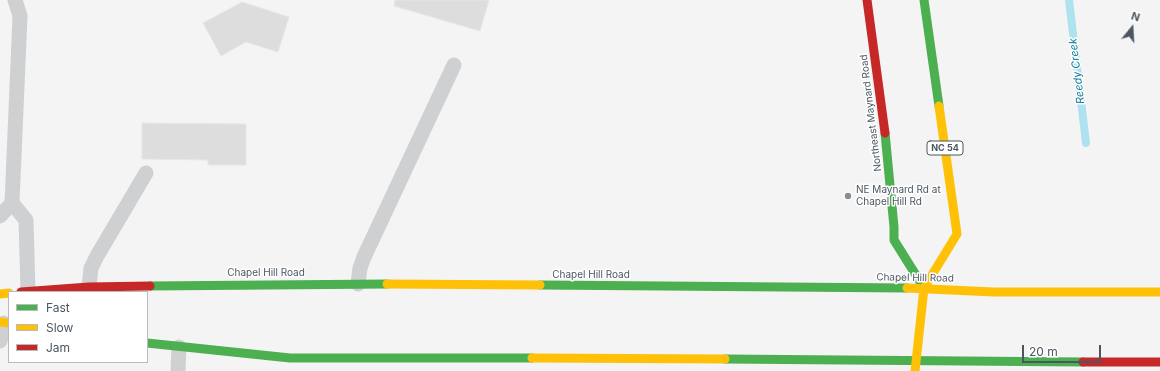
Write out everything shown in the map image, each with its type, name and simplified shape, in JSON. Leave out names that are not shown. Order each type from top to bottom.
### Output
[{"type":"main road","name":"Northeast Maynard Road","points":[[867,0],[883,111],[894,240],[924,288]]},
{"type":"main road","name":"NC 54","points":[[915,359],[924,288],[957,234],[924,0]]},
{"type":"main road","name":"Chapel Hill Road","points":[[40,291],[88,287],[358,284],[924,288],[1000,292],[1160,292]]},
{"type":"main road","points":[[148,343],[290,358],[915,359],[1035,362],[1160,362]]},
{"type":"main road","points":[[915,359],[915,371]]},
{"type":"lane","points":[[0,216],[12,203],[20,16],[15,0]]},
{"type":"lane","points":[[358,284],[360,268],[364,257],[454,65]]},
{"type":"lane","points":[[88,287],[91,268],[97,256],[146,173]]},
{"type":"lane","points":[[12,203],[26,220],[28,291]]},
{"type":"lane","points":[[0,340],[4,323]]},
{"type":"lane","points":[[178,371],[179,347]]},
{"type":"building","points":[[395,0],[489,0],[480,31],[394,6]]},
{"type":"building","points":[[242,2],[289,17],[278,52],[246,42],[221,56],[203,23]]},
{"type":"building","points":[[142,123],[246,124],[246,165],[208,165],[208,160],[142,159]]},
{"type":"waterway","name":"Reedy Creek","points":[[1069,0],[1086,143]]},
{"type":"traffic: fast","points":[[924,0],[939,106]]},
{"type":"traffic: fast","points":[[885,133],[894,240],[924,288]]},
{"type":"traffic: fast","points":[[150,286],[387,284]]},
{"type":"traffic: fast","points":[[540,285],[907,288]]},
{"type":"traffic: fast","points":[[148,343],[290,358],[532,358]]},
{"type":"traffic: fast","points":[[725,359],[1083,362]]},
{"type":"traffic: slow","points":[[915,371],[924,288],[957,234],[939,106]]},
{"type":"traffic: slow","points":[[387,284],[540,285]]},
{"type":"traffic: slow","points":[[907,288],[994,292],[1160,292]]},
{"type":"traffic: slow","points":[[0,294],[8,293]]},
{"type":"traffic: slow","points":[[0,322],[8,323]]},
{"type":"traffic: slow","points":[[532,358],[725,359]]},
{"type":"traffic: jam","points":[[867,0],[885,133]]},
{"type":"traffic: jam","points":[[35,291],[89,287],[150,286]]},
{"type":"traffic: jam","points":[[1083,362],[1160,362]]},
{"type":"place","name":"NE Maynard Rd at Chapel Hill Rd","points":[[848,196]]}]
